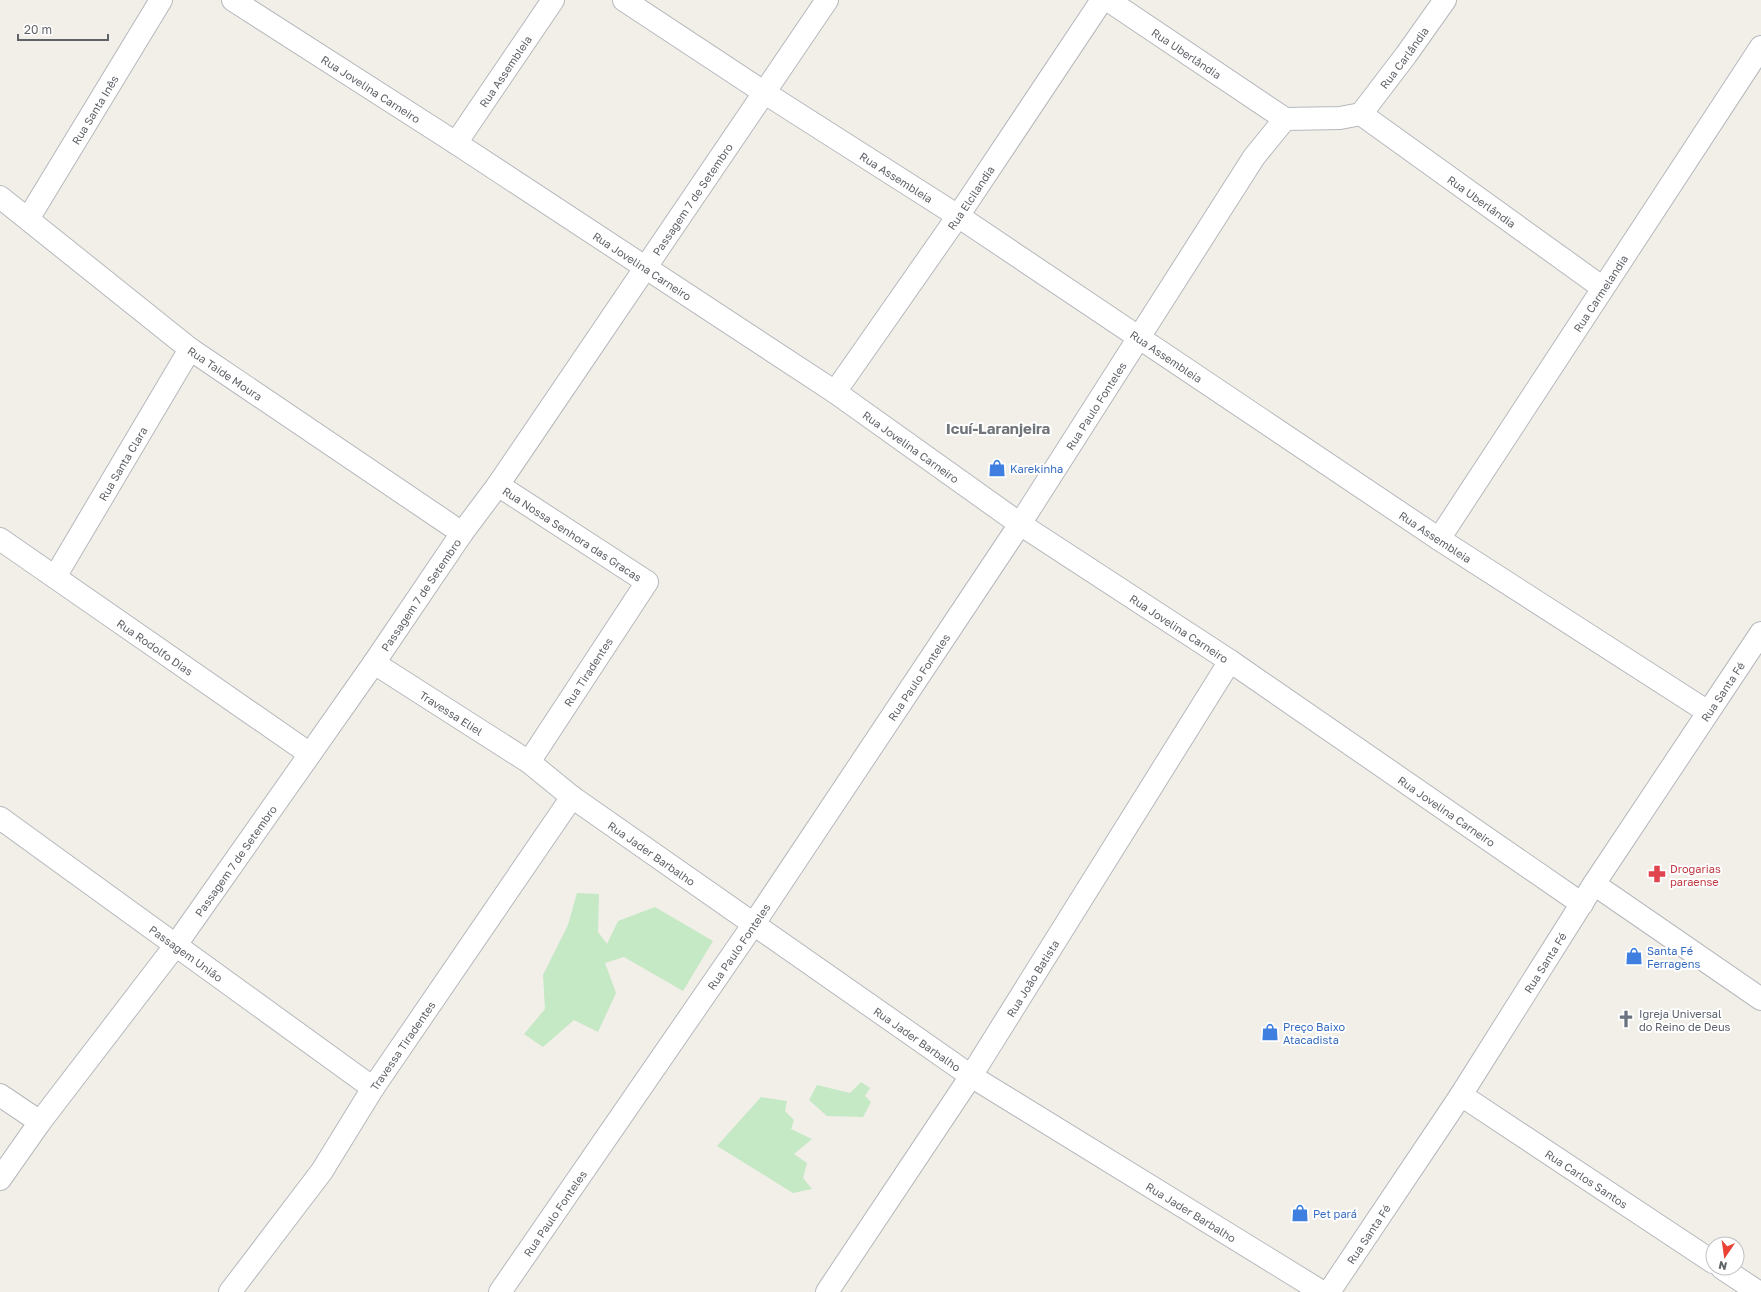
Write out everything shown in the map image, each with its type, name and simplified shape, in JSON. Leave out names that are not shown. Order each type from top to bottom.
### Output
[{"type":"street","name":"Rua Santa Inês","points":[[28,219],[161,0]]},
{"type":"street","name":"Rua Jovelina Carneiro","points":[[233,0],[456,142],[835,392],[1020,524],[1230,661],[1582,904]]},
{"type":"street","name":"Rua Assembleia","points":[[456,142],[553,0]]},
{"type":"street","name":"Rua Assembleia","points":[[624,0],[765,93],[958,216],[1439,539],[1708,712]]},
{"type":"street","name":"Passagem 7 de Setembro","points":[[0,1179],[40,1122],[175,946],[310,754],[462,533],[498,485],[827,0]]},
{"type":"street","name":"Rua Elcilandia","points":[[835,392],[958,216],[1102,0]]},
{"type":"street","name":"Rua Uberlândia","points":[[1108,0],[1285,119]]},
{"type":"street","name":"Rua Carlândia","points":[[1361,114],[1406,55],[1445,0]]},
{"type":"street","name":"Rua Carmelandia","points":[[1439,539],[1761,47]]},
{"type":"street","name":"Rua Uberlândia","points":[[1361,114],[1603,288]]},
{"type":"street","points":[[1285,119],[1340,118],[1361,114]]},
{"type":"street","name":"Rua Paulo Fonteles","points":[[500,1292],[753,925],[1020,524],[1254,157],[1285,119]]},
{"type":"street","name":"Rua Taide Moura","points":[[0,197],[190,349],[462,533]]},
{"type":"street","name":"Rua Santa Clara","points":[[55,578],[190,349]]},
{"type":"street","name":"Rua Nossa Senhora das Gracas","points":[[498,485],[647,582]]},
{"type":"street","name":"Rua Rodolfo Dias","points":[[0,539],[310,754]]},
{"type":"street","name":"Rua Tiradentes","points":[[529,762],[647,582]]},
{"type":"street","name":"Rua Santa Fé","points":[[1329,1292],[1461,1095],[1594,884],[1761,633]]},
{"type":"street","name":"Rua João Batista","points":[[827,1292],[971,1076],[1230,661]]},
{"type":"street","name":"Travessa Eliel","points":[[374,662],[529,762]]},
{"type":"street","name":"Rua Jader Barbalho","points":[[529,762],[572,797],[971,1076],[1322,1292]]},
{"type":"street","name":"Travessa Tiradentes","points":[[230,1292],[322,1171],[373,1088],[572,797]]},
{"type":"street","name":"Passagem União","points":[[0,818],[373,1088]]},
{"type":"street","points":[[1594,884],[1761,999]]},
{"type":"street","points":[[0,1095],[40,1122]]},
{"type":"street","name":"Rua Carlos Santos","points":[[1461,1095],[1705,1257]]},
{"type":"street","points":[[1734,1276],[1758,1292]]},
{"type":"green space","points":[[577,893],[599,894],[598,932],[607,944],[618,921],[655,907],[713,941],[683,991],[624,957],[605,963],[616,993],[598,1032],[574,1020],[543,1047],[524,1034],[545,1009],[543,975],[568,925]]},
{"type":"green space","points":[[861,1082],[870,1088],[865,1096],[871,1102],[863,1117],[827,1116],[809,1100],[817,1085],[850,1093]]},
{"type":"green space","points":[[761,1097],[787,1101],[785,1111],[794,1120],[791,1129],[812,1139],[794,1154],[807,1163],[803,1178],[812,1189],[793,1193],[717,1146]]},
{"type":"place","name":"Karekinha","points":[[997,468]]},
{"type":"place","name":"Drogarias paraense","points":[[1657,874]]},
{"type":"place","name":"Santa Fé Ferragens","points":[[1634,956]]},
{"type":"place","name":"Igreja Universal do Reino de Deus","points":[[1626,1019]]},
{"type":"place","name":"Preço Baixo Atacadista","points":[[1270,1032]]},
{"type":"place","name":"Pet pará","points":[[1300,1213]]},
{"type":"district","name":"Icuí-Laranjeira","points":[[998,428]]}]
